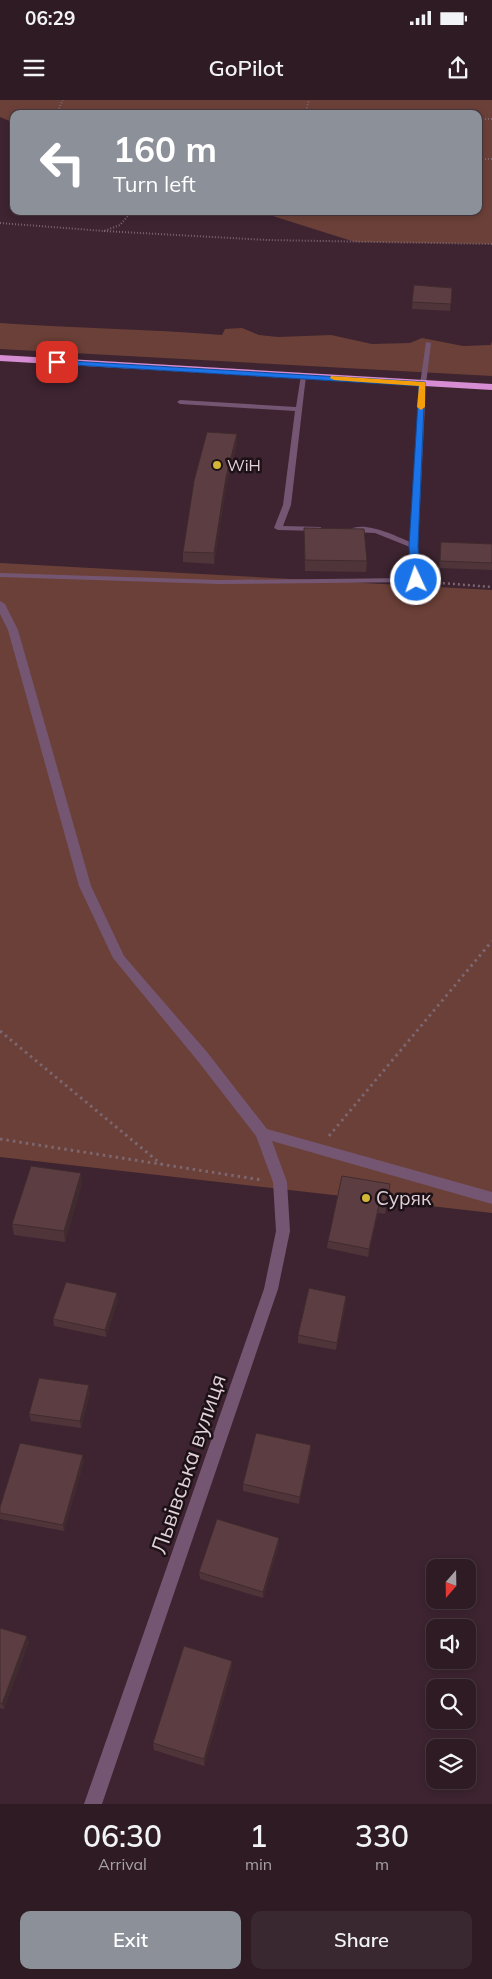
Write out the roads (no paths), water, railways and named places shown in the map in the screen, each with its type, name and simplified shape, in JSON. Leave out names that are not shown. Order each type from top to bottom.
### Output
[{"type":"highway","points":[[0,358],[492,388]]},
{"type":"street","name":"Львівська вулиця","points":[[0,604],[13,630],[84,886],[119,958],[202,1056],[262,1133],[280,1182],[283,1231],[271,1289],[93,1804]]},
{"type":"street","points":[[262,1133],[492,1198]]},
{"type":"lane","points":[[0,575],[219,582],[416,580],[414,546],[423,384],[428,344]]},
{"type":"lane","points":[[303,376],[287,505],[278,528],[327,529]]},
{"type":"lane","points":[[180,402],[299,409]]},
{"type":"lane","points":[[347,530],[376,531],[414,546]]},
{"type":"place","name":"WiH","points":[[217,465]]},
{"type":"place","name":"Суряк","points":[[366,1198]]}]
